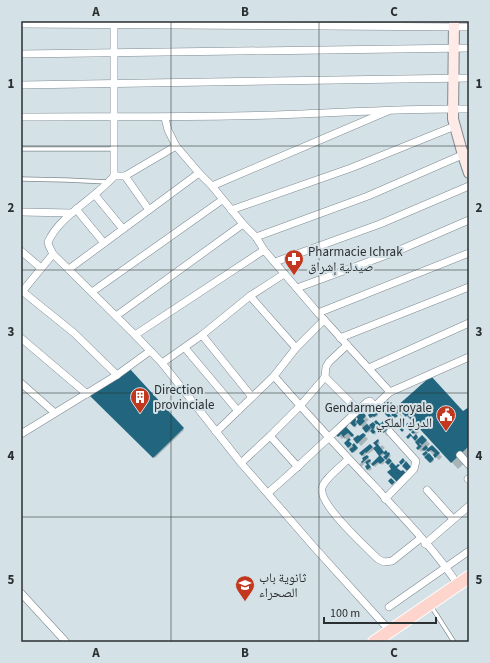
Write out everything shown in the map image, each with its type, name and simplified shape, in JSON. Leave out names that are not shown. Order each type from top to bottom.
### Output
[{"type":"main road","points":[[374,642],[469,577]]},
{"type":"street","points":[[114,23],[114,176],[95,195],[74,211],[54,232],[49,240],[49,246],[53,254],[162,363],[241,463],[390,631]]},
{"type":"street","points":[[21,24],[454,24],[469,27]]},
{"type":"street","points":[[454,24],[452,109],[455,126],[466,154],[469,173]]},
{"type":"street","points":[[21,54],[469,48]]},
{"type":"street","points":[[21,85],[469,78]]},
{"type":"street","points":[[212,186],[392,109]]},
{"type":"street","points":[[21,117],[115,116],[165,118],[276,115],[392,109],[469,110]]},
{"type":"street","points":[[165,118],[168,130],[176,146],[256,237],[264,250],[324,320],[390,392]]},
{"type":"street","points":[[231,210],[351,168],[455,126]]},
{"type":"street","points":[[114,176],[125,176],[176,146]]},
{"type":"street","points":[[256,237],[368,196],[466,154]]},
{"type":"street","points":[[69,269],[199,173]]},
{"type":"street","points":[[125,176],[149,210]]},
{"type":"street","points":[[275,262],[380,224],[469,186]]},
{"type":"street","points":[[95,195],[123,229]]},
{"type":"street","points":[[92,292],[222,200]]},
{"type":"street","points":[[21,212],[74,211],[104,242]]},
{"type":"street","points":[[297,288],[395,252],[469,220]]},
{"type":"street","points":[[116,316],[243,224]]},
{"type":"street","points":[[135,335],[264,250]]},
{"type":"street","points":[[21,251],[41,268]]},
{"type":"street","points":[[318,313],[469,253]]},
{"type":"street","points":[[53,254],[21,291],[74,333],[117,375]]},
{"type":"street","points":[[162,363],[185,348],[250,296],[284,274]]},
{"type":"street","points":[[340,338],[469,287]]},
{"type":"street","points":[[250,296],[296,348]]},
{"type":"street","points":[[216,432],[274,376],[296,348],[324,320]]},
{"type":"street","points":[[369,368],[469,323]]},
{"type":"street","points":[[202,335],[252,397]]},
{"type":"street","points":[[21,338],[87,394]]},
{"type":"street","points":[[241,463],[300,406],[324,377],[326,366],[329,362],[347,345]]},
{"type":"street","points":[[185,348],[238,411]]},
{"type":"street","points":[[22,432],[87,394],[150,352]]},
{"type":"street","points":[[268,493],[369,401],[376,405],[390,392],[469,357]]},
{"type":"street","points":[[274,376],[446,566],[458,584]]},
{"type":"street","points":[[324,377],[358,410]]},
{"type":"street","points":[[21,383],[55,413]]},
{"type":"street","points":[[385,498],[413,471],[416,464],[416,461],[390,432]]},
{"type":"street","points":[[270,436],[298,466]]},
{"type":"street","points":[[460,455],[469,465]]},
{"type":"street","points":[[348,459],[322,486],[325,501],[349,530],[384,562],[392,561],[423,541],[469,506]]},
{"type":"street","points":[[427,490],[453,519]]},
{"type":"street","points":[[389,607],[469,550]]},
{"type":"street","points":[[21,592],[66,642]]},
{"type":"lane","points":[[21,149],[115,149]]},
{"type":"lane","points":[[21,179],[109,182]]},
{"type":"lane","points":[[429,604],[454,642]]},
{"type":"building","name":"Direction provinciale","points":[[130,369],[184,428],[153,458],[89,395]]},
{"type":"building","name":"Gendarmerie royale الدرك الملكي","points":[[431,376],[463,411],[469,407],[469,446],[451,463],[407,415],[406,417],[396,407]]},
{"type":"building","points":[[386,397],[389,401],[385,403],[388,405],[385,408],[381,404]]},
{"type":"building","points":[[391,402],[399,411],[397,414],[388,405]]},
{"type":"building","points":[[368,403],[376,408],[369,412],[367,410],[365,413],[361,409]]},
{"type":"building","points":[[385,409],[392,417],[390,419],[382,411]]},
{"type":"building","points":[[374,410],[378,414],[370,418],[368,415]]},
{"type":"building","points":[[359,411],[361,414],[363,412],[366,416],[363,419],[365,421],[360,426],[356,422],[358,419],[354,415]]},
{"type":"building","points":[[394,412],[398,416],[395,418],[391,415]]},
{"type":"building","points":[[354,416],[356,419],[355,424],[357,424],[354,427],[350,423],[350,420]]},
{"type":"building","points":[[388,419],[390,422],[387,424],[384,421]]},
{"type":"building","points":[[376,420],[380,424],[383,421],[387,425],[384,427],[387,430],[383,433],[380,430],[383,428],[380,428],[374,422]]},
{"type":"building","points":[[373,422],[377,426],[373,429],[376,432],[373,434],[370,431],[372,429],[369,425]]},
{"type":"building","points":[[409,422],[415,427],[410,431],[405,425]]},
{"type":"building","points":[[345,423],[348,426],[346,427],[354,435],[352,437],[348,433],[344,436],[345,439],[341,434],[338,437],[334,433]]},
{"type":"building","points":[[367,424],[371,428],[366,433],[362,428]]},
{"type":"building","points":[[399,425],[404,430],[402,432],[397,426]]},
{"type":"building","points":[[417,428],[418,430],[413,434],[411,432]]},
{"type":"building","points":[[363,433],[366,435],[357,444],[353,439]]},
{"type":"building","points":[[410,433],[413,437],[416,434],[418,437],[415,441],[411,436],[408,439],[406,437]]},
{"type":"building","points":[[422,435],[427,440],[422,445],[420,443],[419,444],[422,446],[418,450],[416,448],[418,446],[415,442]]},
{"type":"building","points":[[349,438],[351,440],[349,441],[352,444],[348,448],[344,443]]},
{"type":"building","points":[[378,439],[379,441],[377,443],[384,452],[386,450],[388,453],[385,455],[383,453],[380,455],[385,460],[380,464],[378,462],[373,466],[371,464],[379,456],[373,448],[376,446],[373,443]]},
{"type":"building","points":[[354,443],[358,448],[352,453],[349,449],[353,447],[352,445]]},
{"type":"building","points":[[370,444],[373,447],[362,456],[359,453]]},
{"type":"building","points":[[426,445],[428,448],[424,451],[422,449]]},
{"type":"building","points":[[432,445],[440,453],[435,458],[433,455],[435,453],[431,450],[428,452],[426,450]]},
{"type":"building","points":[[426,451],[428,453],[424,456],[422,454]]},
{"type":"building","points":[[389,452],[390,454],[386,460],[383,457]]},
{"type":"building","points":[[429,453],[434,459],[430,463],[424,457]]},
{"type":"building","points":[[367,455],[369,457],[362,463],[362,458]]},
{"type":"building","points":[[389,458],[392,461],[388,465],[385,462]]},
{"type":"building","points":[[403,458],[405,461],[401,465],[399,462]]},
{"type":"building","points":[[370,459],[371,461],[368,463],[371,467],[367,470],[365,466],[367,465],[365,462]]},
{"type":"building","points":[[406,461],[411,467],[407,471],[402,466]]},
{"type":"building","points":[[392,462],[396,466],[398,464],[400,465],[397,468],[406,473],[397,482],[387,472],[391,469],[389,466]]},
{"type":"building","points":[[391,478],[395,482],[392,485],[388,481]]},
{"type":"place","name":"Pharmacie Ichrak صيدلية إشراق","points":[[294,276]]},
{"type":"place","name":"Direction provinciale","points":[[140,414]]},
{"type":"place","name":"Gendarmerie royale الدرك الملكي","points":[[446,432]]},
{"type":"place","name":"ثانوية باب الصحراء","points":[[245,602]]}]
